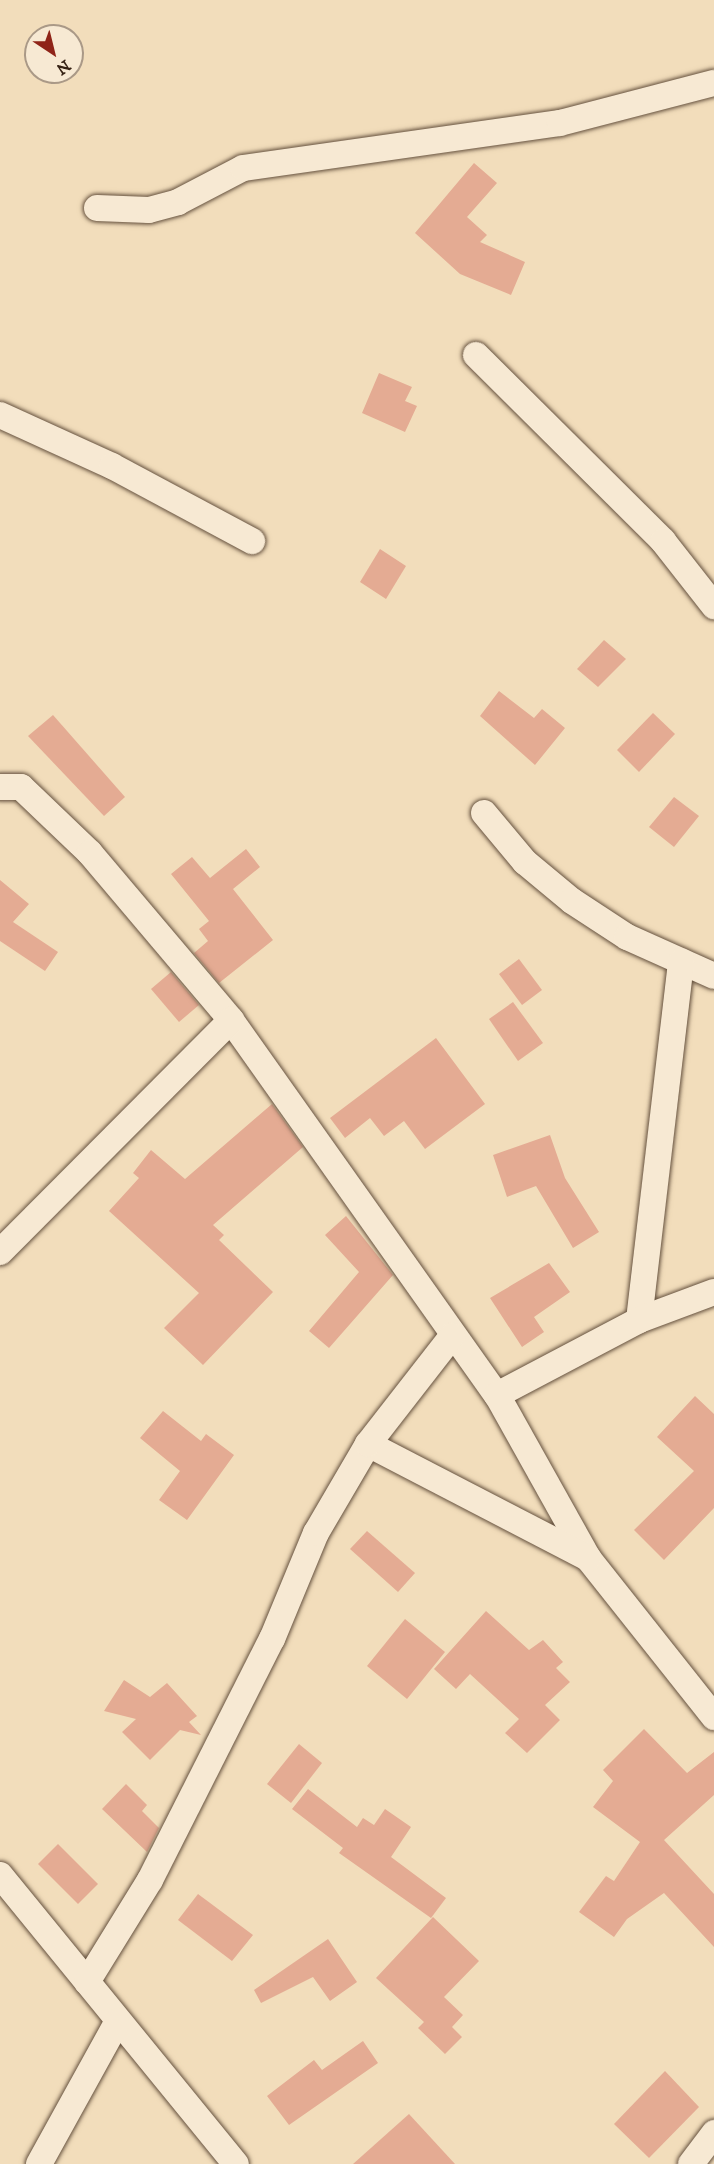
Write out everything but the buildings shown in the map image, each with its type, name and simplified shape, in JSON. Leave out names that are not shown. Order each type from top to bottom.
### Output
[{"type":"street","points":[[97,208],[149,210],[178,202],[243,168],[560,123],[714,83]]},
{"type":"street","points":[[476,355],[663,541],[714,606]]},
{"type":"street","points":[[0,415],[112,466],[252,541]]},
{"type":"street","points":[[0,787],[21,787],[90,853],[231,1020],[452,1336],[497,1395],[588,1558],[714,1718]]},
{"type":"street","points":[[484,813],[525,862],[572,901],[627,937],[714,976]]},
{"type":"street","points":[[639,1320],[681,961]]},
{"type":"street","points":[[0,1252],[231,1020]]},
{"type":"street","points":[[497,1395],[639,1320],[714,1292]]},
{"type":"street","points":[[87,1982],[150,1880],[272,1639],[316,1533],[368,1444],[452,1336]]},
{"type":"street","points":[[368,1444],[588,1558]]},
{"type":"street","points":[[0,1875],[236,2164]]},
{"type":"street","points":[[39,2164],[118,2021]]},
{"type":"street","points":[[691,2164],[714,2133]]}]
